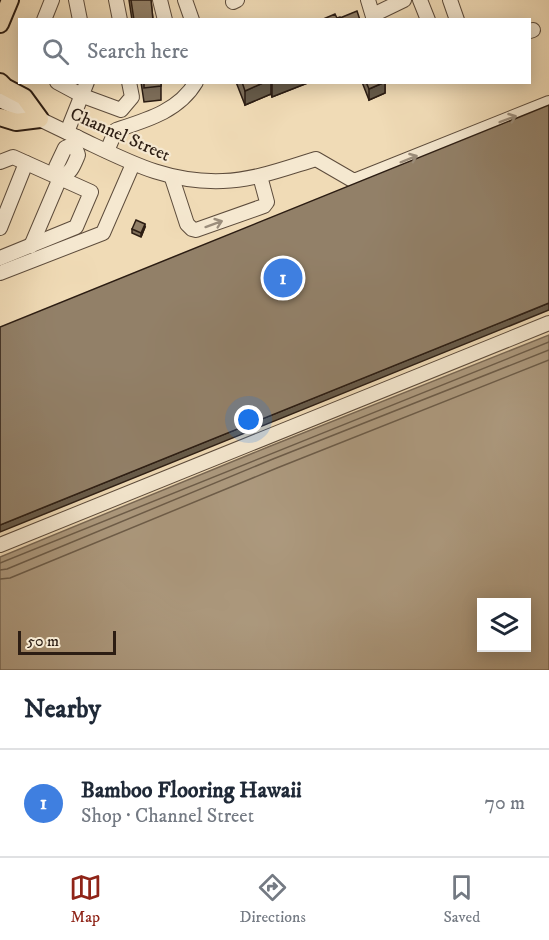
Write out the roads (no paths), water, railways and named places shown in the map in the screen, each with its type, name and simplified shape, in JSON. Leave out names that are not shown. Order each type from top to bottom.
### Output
[{"type":"main road","points":[[0,24],[10,0]]},
{"type":"main road","points":[[0,82],[24,97],[40,119],[16,122],[0,117]]},
{"type":"street","points":[[45,18],[52,0]]},
{"type":"street","points":[[76,0],[80,18]]},
{"type":"street","points":[[116,0],[120,18]]},
{"type":"street","points":[[160,0],[164,18]]},
{"type":"street","points":[[185,0],[191,18]]},
{"type":"street","points":[[368,0],[373,17],[404,0]]},
{"type":"street","points":[[420,0],[427,18]]},
{"type":"street","points":[[450,0],[456,18]]},
{"type":"street","points":[[65,84],[85,89],[121,110],[132,97],[129,84]]},
{"type":"street","points":[[107,151],[116,130],[166,112],[189,94],[195,84]]},
{"type":"street","points":[[31,246],[60,178],[56,167],[65,148],[73,138],[85,89]]},
{"type":"street","name":"Channel Street","points":[[0,100],[73,138],[133,164],[172,178],[200,181],[225,181],[260,176],[316,159],[354,181],[549,103]]},
{"type":"street","points":[[0,162],[13,157],[91,192],[76,227],[0,258]]},
{"type":"street","points":[[0,228],[26,163]]},
{"type":"street","points":[[0,273],[103,233],[133,164]]},
{"type":"street","points":[[172,178],[187,224],[192,230],[196,230],[264,206],[267,197],[260,176]]},
{"type":"street","points":[[0,545],[549,323]]},
{"type":"water","points":[[549,335],[549,670],[0,670],[0,557]]},
{"type":"place","name":"Bamboo Flooring Hawaii","points":[[283,278]]}]
